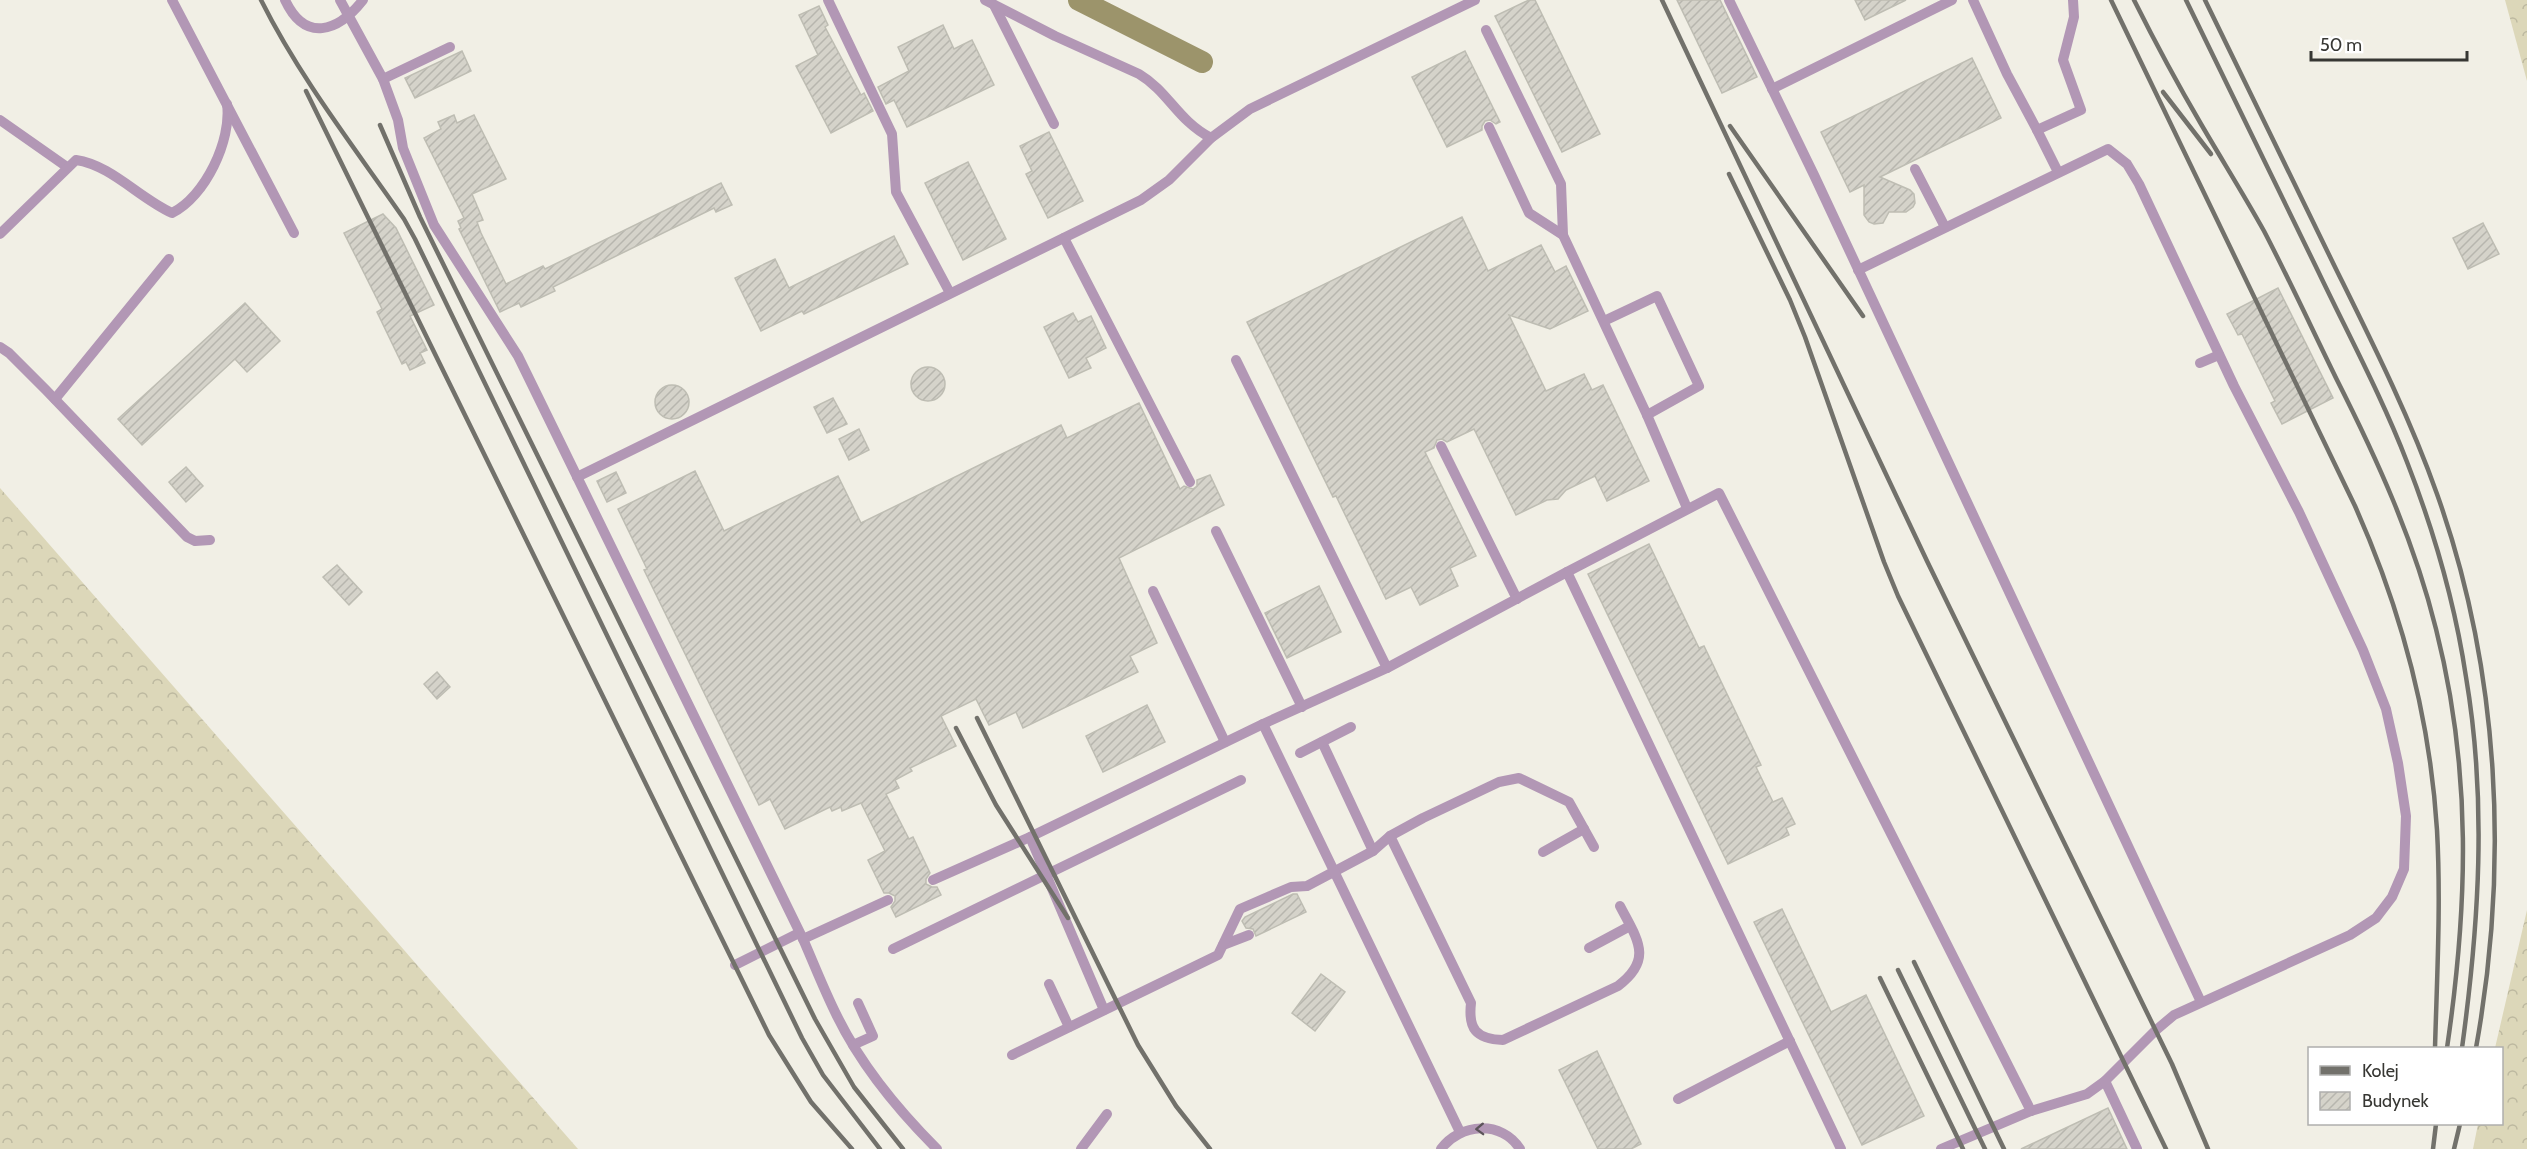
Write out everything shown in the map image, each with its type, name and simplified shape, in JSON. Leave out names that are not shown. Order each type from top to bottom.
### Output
[{"type":"lane","points":[[172,0],[294,233]]},
{"type":"lane","points":[[285,0],[292,15],[303,26],[317,28],[349,18],[363,0]]},
{"type":"lane","points":[[340,0],[383,79],[398,120],[403,148],[434,225],[518,357],[801,936],[837,1016],[853,1045],[895,1102],[937,1149]]},
{"type":"lane","points":[[828,0],[892,134],[896,192],[950,293]]},
{"type":"lane","points":[[577,477],[1141,200],[1169,180],[1211,138],[1250,109],[1475,0]]},
{"type":"lane","points":[[1729,0],[1858,270],[2200,1002]]},
{"type":"lane","points":[[1772,89],[1952,0]]},
{"type":"lane","points":[[1973,0],[2007,75],[2058,171]]},
{"type":"lane","points":[[2037,130],[2081,110],[2063,60],[2074,17],[2073,0]]},
{"type":"lane","points":[[989,2],[1146,78],[1182,118],[1211,138]]},
{"type":"lane","points":[[989,2],[1054,124]]},
{"type":"lane","points":[[1486,30],[1561,184],[1563,235],[1687,507]]},
{"type":"lane","points":[[383,79],[450,47]]},
{"type":"lane","points":[[0,234],[76,160],[92,162],[155,205],[172,213],[184,207],[205,182],[222,144],[229,121],[227,104]]},
{"type":"lane","points":[[0,120],[67,167]]},
{"type":"lane","points":[[1489,127],[1529,213],[1563,235]]},
{"type":"lane","points":[[1858,270],[2058,171],[2108,149],[2127,164],[2139,184],[2219,355],[2299,512],[2363,650],[2386,709],[2398,763],[2406,816],[2403,869],[2392,897],[2376,918],[2350,936],[2200,1002],[2174,1016],[2087,1094],[2031,1111],[1941,1149]]},
{"type":"lane","points":[[1915,169],[1944,227]]},
{"type":"lane","points":[[1064,238],[1190,482]]},
{"type":"lane","points":[[55,399],[169,259]]},
{"type":"lane","points":[[1604,321],[1657,296],[1699,386],[1647,415]]},
{"type":"lane","points":[[0,347],[9,353],[55,399],[187,537],[195,542],[210,540]]},
{"type":"lane","points":[[2200,363],[2219,355]]},
{"type":"lane","points":[[1236,360],[1387,668]]},
{"type":"lane","points":[[1441,446],[1517,598]]},
{"type":"lane","points":[[933,880],[1030,837],[1263,724],[1387,668],[1687,507],[1719,493],[2031,1111]]},
{"type":"lane","points":[[1216,531],[1302,707]]},
{"type":"lane","points":[[1567,572],[1841,1149]]},
{"type":"lane","points":[[1153,591],[1225,742]]},
{"type":"lane","points":[[1263,724],[1460,1132]]},
{"type":"lane","points":[[1300,753],[1351,727]]},
{"type":"lane","points":[[1322,742],[1373,851]]},
{"type":"lane","points":[[1012,1055],[1218,956],[1240,909],[1291,887],[1307,886],[1373,851],[1390,836],[1423,818],[1499,782],[1519,778],[1569,802],[1594,847]]},
{"type":"lane","points":[[893,949],[1241,780]]},
{"type":"lane","points":[[1543,852],[1584,829]]},
{"type":"lane","points":[[1390,836],[1471,1003],[1469,1019],[1477,1034],[1490,1040],[1503,1040],[1618,986],[1632,976],[1640,959],[1641,950],[1620,906]]},
{"type":"lane","points":[[1030,837],[1104,1010]]},
{"type":"lane","points":[[735,965],[888,900]]},
{"type":"lane","points":[[1589,948],[1630,926]]},
{"type":"lane","points":[[1223,945],[1249,935]]},
{"type":"lane","points":[[1049,984],[1069,1027]]},
{"type":"lane","points":[[853,1045],[873,1036],[858,1003]]},
{"type":"lane","points":[[1678,1099],[1790,1041]]},
{"type":"lane","points":[[2104,1081],[2137,1149]]},
{"type":"lane","points":[[1081,1149],[1107,1114]]},
{"type":"lane","points":[[1441,1149],[1460,1132],[1475,1128],[1491,1129],[1505,1134],[1520,1149]]},
{"type":"green space","points":[[2505,0],[2527,0],[2527,81]]},
{"type":"green space","points":[[0,488],[578,1149],[0,1149]]},
{"type":"green space","points":[[2527,910],[2527,1149],[2473,1149],[2478,1125],[2503,1125],[2503,1047],[2495,1047]]},
{"type":"building","points":[[1529,0],[1535,0],[1600,134],[1562,152],[1495,16]]},
{"type":"building","points":[[1677,0],[1720,0],[1757,77],[1722,93]]},
{"type":"building","points":[[1855,0],[1906,0],[1865,20]]},
{"type":"building","points":[[819,6],[828,25],[825,27],[861,95],[864,93],[873,111],[831,133],[796,66],[818,55],[799,15]]},
{"type":"building","points":[[943,25],[954,49],[972,40],[994,85],[907,127],[894,100],[886,104],[878,87],[909,71],[898,47]]},
{"type":"building","points":[[462,51],[471,71],[415,98],[405,78]]},
{"type":"building","points":[[1465,51],[1500,122],[1496,124],[1490,120],[1485,121],[1482,130],[1447,147],[1412,77]]},
{"type":"building","points":[[1972,58],[2001,118],[1880,177],[1910,190],[1914,194],[1915,203],[1906,212],[1889,212],[1883,223],[1869,222],[1864,215],[1864,185],[1850,192],[1821,132]]},
{"type":"building","points":[[454,115],[457,123],[474,115],[506,179],[472,194],[483,220],[477,222],[481,233],[506,284],[543,266],[545,269],[721,183],[732,205],[716,212],[714,208],[553,287],[555,291],[521,307],[519,303],[500,312],[459,229],[461,228],[458,221],[464,218],[424,138],[441,129],[438,122]]},
{"type":"building","points":[[1049,132],[1083,201],[1048,218],[1026,174],[1032,171],[1020,146]]},
{"type":"building","points":[[968,162],[1006,239],[963,260],[925,183]]},
{"type":"building","points":[[383,214],[396,228],[434,305],[410,316],[427,350],[420,353],[425,363],[410,370],[406,362],[402,364],[377,312],[382,309],[344,233]]},
{"type":"building","points":[[1462,217],[1488,271],[1541,245],[1555,272],[1566,266],[1588,311],[1550,329],[1509,315],[1546,391],[1584,374],[1592,390],[1603,385],[1649,481],[1607,501],[1595,476],[1566,490],[1558,499],[1547,500],[1516,515],[1474,429],[1447,442],[1442,439],[1437,440],[1434,448],[1425,452],[1476,556],[1450,568],[1458,586],[1420,605],[1411,587],[1386,599],[1247,322]]},
{"type":"building","points":[[2483,223],[2499,254],[2468,269],[2453,238]]},
{"type":"building","points":[[894,236],[908,264],[804,314],[802,311],[761,331],[735,278],[775,259],[789,288]]},
{"type":"building","points":[[2278,288],[2333,398],[2282,424],[2271,403],[2275,401],[2242,334],[2238,335],[2227,314]]},
{"type":"building","points":[[245,303],[280,341],[247,372],[235,359],[142,445],[118,419]]},
{"type":"building","points":[[1073,313],[1078,322],[1091,316],[1106,348],[1086,358],[1091,368],[1069,378],[1044,327]]},
{"type":"building","points":[[928,367],[940,372],[945,384],[940,396],[928,401],[916,396],[911,384],[916,372]]},
{"type":"building","points":[[672,385],[684,390],[689,402],[684,414],[672,419],[660,414],[655,402],[660,390]]},
{"type":"building","points":[[833,398],[847,424],[827,433],[814,407]]},
{"type":"building","points":[[1139,403],[1180,489],[1184,486],[1193,489],[1197,486],[1197,480],[1210,475],[1224,505],[1119,558],[1157,643],[1130,656],[1138,672],[1023,728],[1016,712],[989,725],[976,699],[941,716],[956,746],[910,768],[912,771],[895,780],[899,788],[886,794],[909,839],[913,837],[930,873],[926,884],[937,887],[941,895],[896,917],[891,907],[895,896],[884,893],[868,860],[885,851],[861,803],[842,811],[841,807],[832,811],[830,807],[785,829],[770,799],[759,805],[644,570],[647,569],[618,509],[695,471],[724,531],[838,476],[861,523],[1061,425],[1067,438]]},
{"type":"building","points":[[859,429],[869,450],[849,460],[839,439]]},
{"type":"building","points":[[186,467],[203,486],[186,502],[169,482]]},
{"type":"building","points":[[616,472],[626,493],[607,502],[597,481]]},
{"type":"building","points":[[1649,544],[1699,648],[1704,646],[1761,765],[1756,767],[1773,802],[1782,798],[1795,824],[1786,828],[1789,835],[1728,864],[1588,574]]},
{"type":"building","points":[[337,565],[362,592],[349,605],[323,577]]},
{"type":"building","points":[[1319,586],[1341,632],[1287,658],[1265,613]]},
{"type":"building","points":[[437,672],[450,687],[437,699],[424,684]]},
{"type":"building","points":[[1147,705],[1165,742],[1103,772],[1086,736]]},
{"type":"building","points":[[1297,894],[1306,912],[1256,936],[1253,929],[1246,928],[1242,921],[1245,917]]},
{"type":"building","points":[[1782,909],[1831,1012],[1866,995],[1924,1116],[1862,1145],[1754,922]]},
{"type":"building","points":[[1321,974],[1345,992],[1315,1031],[1292,1013]]},
{"type":"building","points":[[1597,1051],[1641,1144],[1631,1149],[1598,1149],[1559,1070]]},
{"type":"building","points":[[2108,1108],[2127,1149],[2021,1149]]},
{"type":"waterway","points":[[1079,0],[1202,62]]},
{"type":"railway","points":[[261,0],[310,85],[404,219],[415,239],[802,1038],[823,1075],[880,1149]]},
{"type":"railway","points":[[1662,0],[1927,561],[2172,1064],[2208,1149]]},
{"type":"railway","points":[[2111,0],[2355,506],[2399,624],[2411,665],[2428,747],[2437,830],[2439,912],[2435,1047]]},
{"type":"railway","points":[[2134,0],[2175,78],[2264,231],[2282,267],[2380,470],[2406,532],[2427,596],[2448,682],[2461,786],[2462,890],[2454,995],[2447,1047]]},
{"type":"railway","points":[[2186,0],[2387,414],[2417,488],[2435,541],[2456,622],[2473,723],[2477,770],[2476,909],[2462,1047]]},
{"type":"railway","points":[[2205,0],[2402,407],[2437,494],[2458,561],[2474,630],[2486,699],[2495,839],[2493,909],[2476,1047]]},
{"type":"railway","points":[[306,91],[769,1035],[811,1102],[852,1149]]},
{"type":"railway","points":[[2163,92],[2211,154]]},
{"type":"railway","points":[[380,125],[420,217],[815,1019],[854,1087],[903,1149]]},
{"type":"railway","points":[[1730,126],[1863,316]]},
{"type":"railway","points":[[1729,174],[1790,300],[1805,337],[1898,596],[2166,1149]]},
{"type":"railway","points":[[977,718],[1138,1045],[1176,1106],[1210,1149]]},
{"type":"railway","points":[[956,728],[996,805],[1068,918]]},
{"type":"railway","points":[[1914,962],[2004,1149]]},
{"type":"railway","points":[[1898,970],[1985,1149]]},
{"type":"railway","points":[[1880,978],[1963,1149]]},
{"type":"railway","points":[[2433,1149],[2436,1125]]},
{"type":"railway","points":[[2454,1149],[2460,1125]]}]
